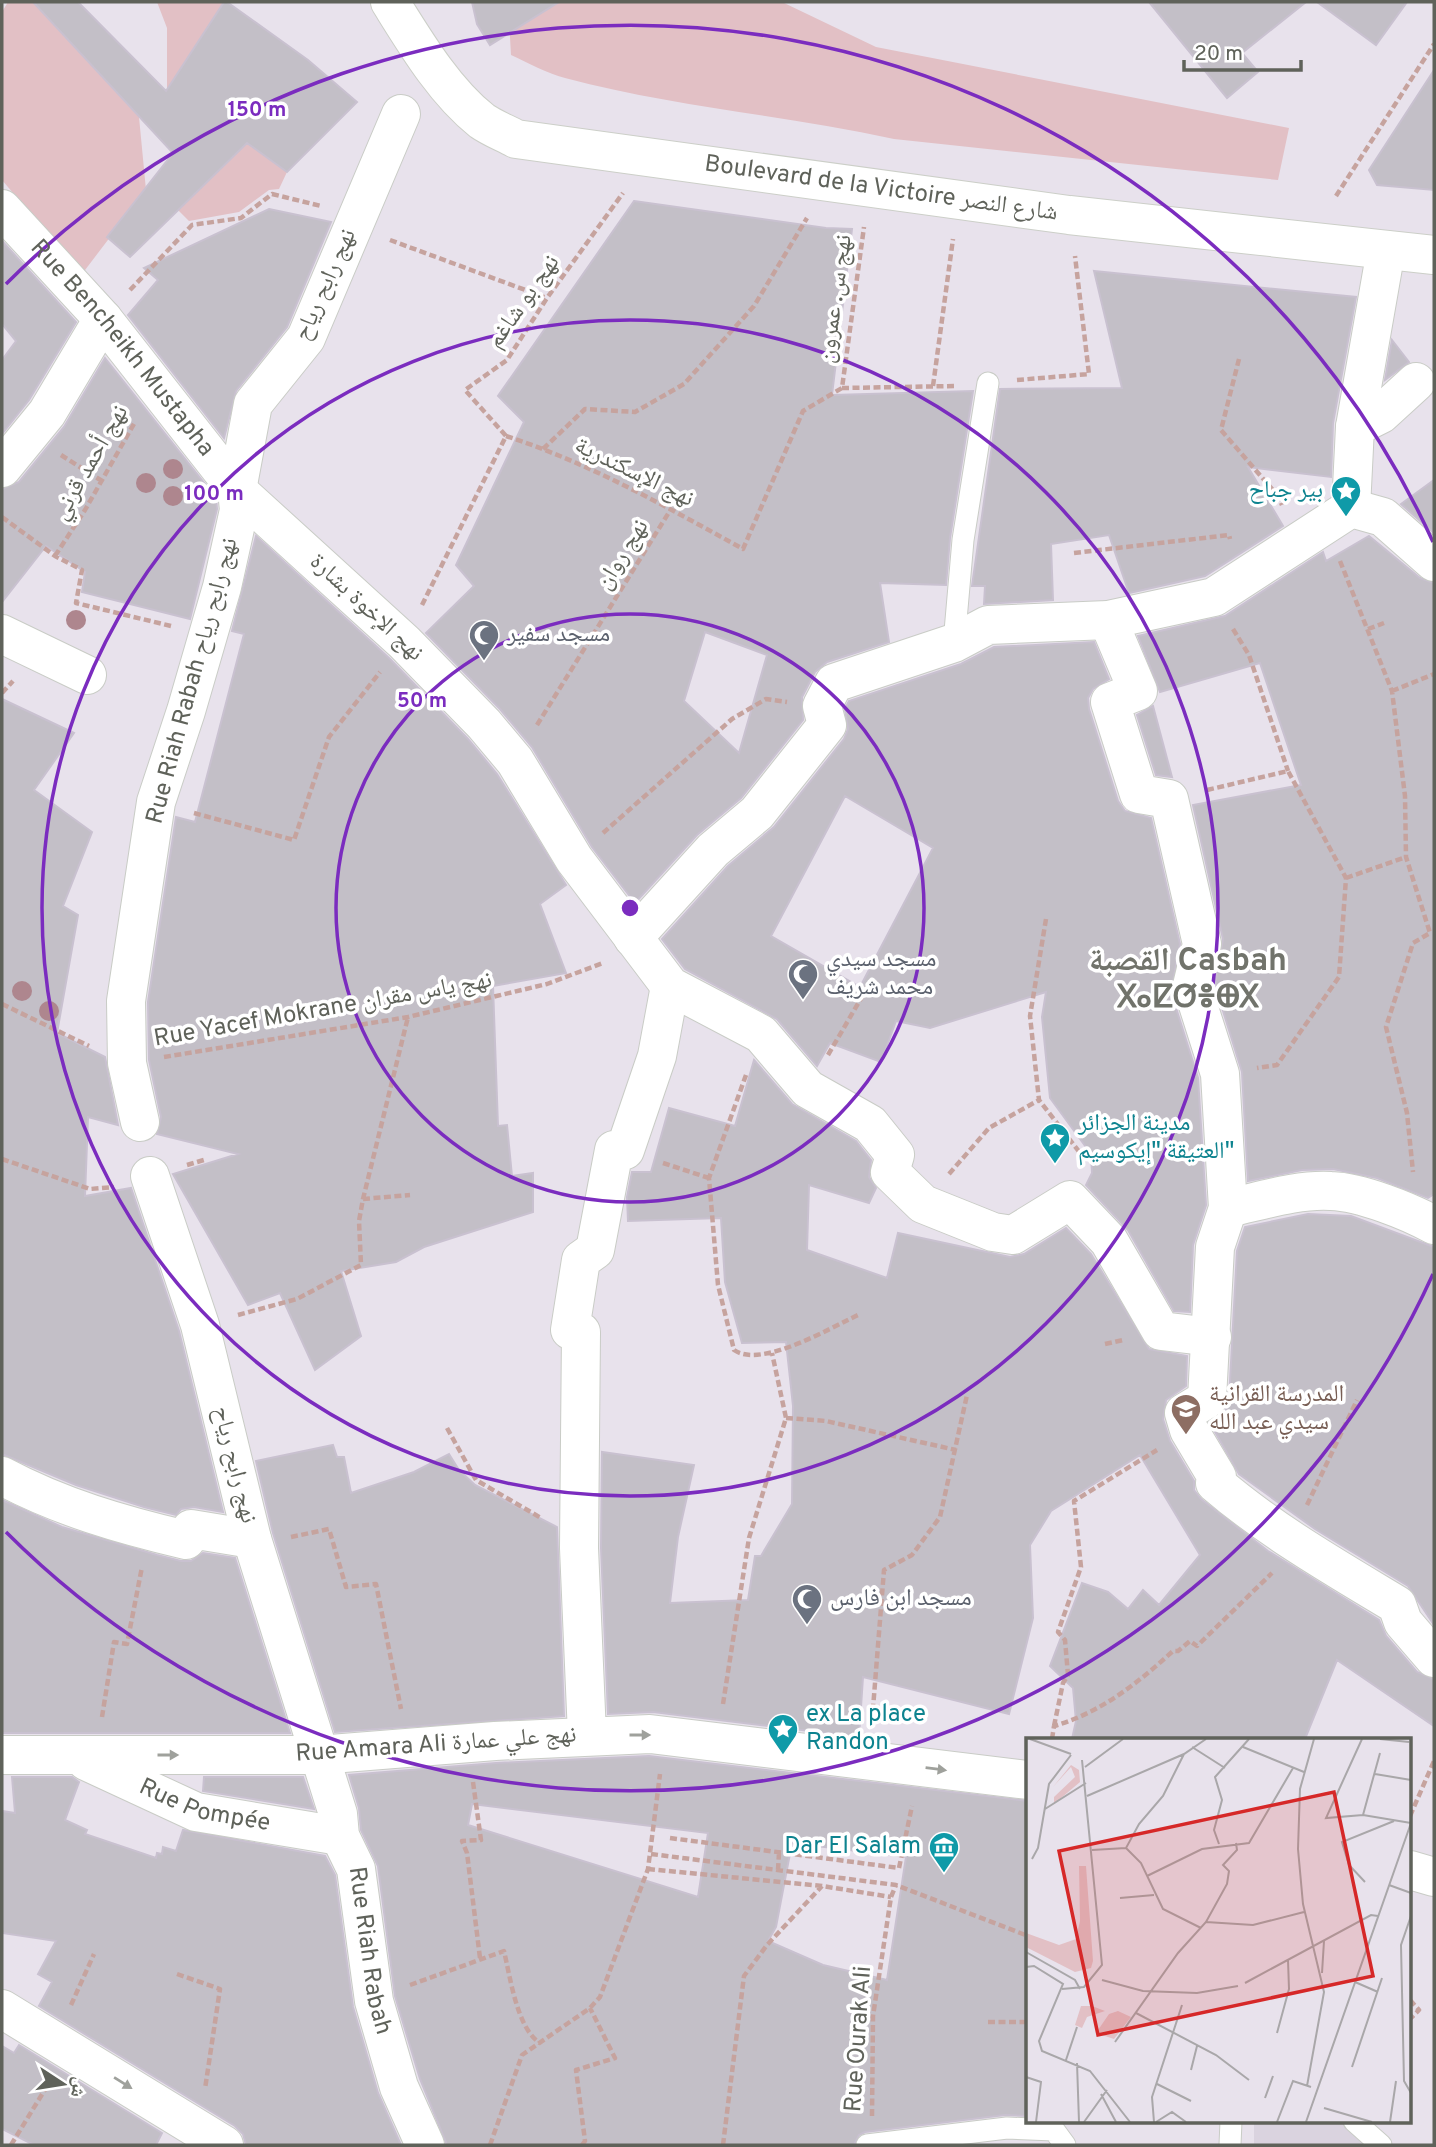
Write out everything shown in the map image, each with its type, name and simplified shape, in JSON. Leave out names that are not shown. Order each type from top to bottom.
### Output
[{"type":"street","name":"Boulevard de la Victoire شارع النصر","points":[[390,2],[412,38],[454,92],[482,121],[516,139],[1069,215],[1434,255]]},
{"type":"street","name":"نهج رابح رياح","points":[[237,490],[253,404],[306,338],[401,114]]},
{"type":"street","name":"Rue Bencheikh Mustapha","points":[[2,209],[103,318],[237,490]]},
{"type":"street","points":[[1325,524],[1355,428],[1386,250]]},
{"type":"street","points":[[2,468],[47,413],[103,318]]},
{"type":"street","points":[[1355,428],[1381,414],[1416,382]]},
{"type":"street","name":"نهج الإخوة بشارة","points":[[237,490],[404,642],[515,761],[574,859],[670,986]]},
{"type":"street","name":"Rue Riah Rabah نهج رابح رياح","points":[[140,1122],[127,1063],[126,1001],[156,802],[222,587],[239,510],[237,490]]},
{"type":"street","points":[[638,942],[713,850],[757,813],[827,725],[822,706],[834,682],[954,643],[988,625],[1108,620],[1226,589],[1325,524],[1383,517],[1434,562]]},
{"type":"street","points":[[1108,620],[1138,691],[1110,702],[1139,793],[1169,799],[1202,944],[1192,986],[1220,1074],[1228,1208],[1216,1247],[1207,1399],[1184,1413],[1189,1430],[1217,1477],[1215,1483],[1295,1543],[1397,1605],[1403,1622],[1434,1658]]},
{"type":"street","points":[[2,634],[88,675]]},
{"type":"street","points":[[587,1735],[579,1548],[581,1332],[570,1330],[581,1260],[595,1250],[614,1150],[625,1150],[657,1056],[670,986],[761,1034],[808,1089],[870,1124],[895,1155],[890,1172],[923,1204],[993,1232],[1013,1235],[1070,1200],[1109,1241],[1161,1331],[1212,1337]]},
{"type":"street","name":"نهج رابح رياح","points":[[150,1176],[200,1325],[254,1542],[318,1755]]},
{"type":"street","points":[[1228,1208],[1280,1196],[1328,1190],[1425,1220]]},
{"type":"street","points":[[2,1476],[38,1495],[149,1531],[186,1540],[191,1529],[254,1542]]},
{"type":"street","name":"Rue Amara Ali نهج علي عمارة","points":[[2,1755],[318,1755],[587,1735],[665,1736],[1026,1780]]},
{"type":"street","name":"Rue Pompée","points":[[85,1755],[196,1812],[340,1836]]},
{"type":"street","name":"Rue Riah Rabah","points":[[318,1755],[338,1814],[340,1836],[356,1869],[374,2001],[399,2087],[425,2145]]},
{"type":"street","points":[[1412,1871],[1434,1877]]},
{"type":"street","points":[[2,2009],[224,2145]]},
{"type":"lane","points":[[954,643],[963,540],[988,383]]},
{"type":"lane","points":[[1230,2145],[1231,2122]]},
{"type":"lane","points":[[1355,2122],[1381,2145]]},
{"type":"lane","points":[[869,2144],[1007,2128],[1054,2130],[1065,2145]]},
{"type":"path","points":[[1336,196],[1434,44]]},
{"type":"path","name":"نهج بو شاغم","points":[[506,436],[465,390],[507,360],[547,298],[647,157]]},
{"type":"path","points":[[543,449],[585,409],[635,412],[684,384],[754,306],[830,182]]},
{"type":"path","name":"نهج س. عمرون","points":[[743,550],[803,411],[842,388],[869,187]]},
{"type":"path","points":[[103,318],[192,225],[241,218],[272,194],[355,221],[547,298]]},
{"type":"path","points":[[933,386],[959,200]]},
{"type":"path","points":[[842,388],[988,383],[1089,374],[1069,215]]},
{"type":"path","points":[[1239,359],[1221,430],[1278,496],[1325,524],[1392,691],[1405,796],[1406,857],[1432,932],[1413,943],[1386,1027],[1407,1113],[1425,1220]]},
{"type":"path","name":"نهج أحمد قرني","points":[[55,556],[156,386]]},
{"type":"path","points":[[31,434],[102,481]]},
{"type":"path","points":[[156,802],[295,840],[329,737],[404,642],[506,436]]},
{"type":"path","name":"نهج الإسكندرية","points":[[506,436],[543,449],[671,509],[743,550]]},
{"type":"path","name":"نهج روان","points":[[515,761],[671,509]]},
{"type":"path","points":[[2,517],[55,556],[82,570],[76,603],[180,628]]},
{"type":"path","points":[[1073,553],[1230,535],[1226,589],[1288,771],[1346,878],[1339,977],[1277,1065],[1220,1074]]},
{"type":"path","points":[[1368,629],[1384,623]]},
{"type":"path","points":[[1392,691],[1434,674]]},
{"type":"path","points":[[574,859],[732,719],[766,699],[822,706]]},
{"type":"path","points":[[1169,799],[1288,771]]},
{"type":"path","points":[[1346,878],[1406,857]]},
{"type":"path","points":[[1046,919],[1030,1016],[1039,1100],[1084,1158],[1084,1173],[1070,1200]]},
{"type":"path","name":"Rue Yacef Mokrane نهج ياس مقران","points":[[127,1063],[408,1017],[547,984],[638,942]]},
{"type":"path","points":[[808,1089],[870,983]]},
{"type":"path","points":[[2,1004],[127,1063]]},
{"type":"path","points":[[200,1325],[297,1299],[361,1265],[359,1221],[363,1199],[408,1017]]},
{"type":"path","points":[[761,1034],[709,1178],[718,1285],[733,1350],[740,1354],[772,1353],[858,1315]]},
{"type":"path","points":[[923,1204],[989,1128],[1039,1100]]},
{"type":"path","points":[[625,1150],[709,1178]]},
{"type":"path","points":[[2,1158],[90,1189],[108,1189],[150,1176]]},
{"type":"path","points":[[363,1199],[410,1195]]},
{"type":"path","points":[[718,1742],[749,1538],[786,1418],[772,1353]]},
{"type":"path","points":[[868,1760],[884,1570],[912,1555],[940,1517],[967,1395]]},
{"type":"path","points":[[1054,1726],[1071,1721],[1135,1686],[1173,1651],[1178,1651],[1190,1642],[1197,1646],[1295,1543],[1357,1400]]},
{"type":"path","points":[[786,1418],[826,1422],[956,1450]]},
{"type":"path","points":[[447,1428],[476,1480],[528,1508],[579,1548]]},
{"type":"path","points":[[1052,1738],[1063,1683],[1068,1675],[1065,1640],[1058,1632],[1081,1567],[1074,1501],[1189,1430]]},
{"type":"path","points":[[254,1542],[329,1529],[346,1587],[376,1584],[408,1748]]},
{"type":"path","points":[[85,1755],[114,1642],[127,1644],[149,1531]]},
{"type":"path","points":[[490,2145],[522,2055],[590,2008],[600,1997],[648,1869],[665,1736]]},
{"type":"path","points":[[467,1743],[481,1840],[462,1841],[467,1853],[480,1958]]},
{"type":"path","points":[[1412,1811],[1434,1761]]},
{"type":"path","points":[[670,1838],[899,1868],[920,1767]]},
{"type":"path","points":[[778,1870],[779,1853]]},
{"type":"path","points":[[651,1854],[896,1885],[1026,1935]]},
{"type":"path","points":[[648,1869],[822,1886],[891,1897]]},
{"type":"path","name":"Rue Ourak Ali","points":[[869,2144],[873,2016],[891,1897],[896,1885]]},
{"type":"path","points":[[723,2145],[744,1976],[767,1945],[822,1886]]},
{"type":"path","points":[[374,2001],[504,1951],[518,2008],[533,2039],[540,2043]]},
{"type":"path","points":[[11,2145],[50,2082],[94,1954]]},
{"type":"path","points":[[177,1974],[220,1989],[201,2111],[192,2126]]},
{"type":"path","points":[[1412,2002],[1419,2010],[1412,2017]]},
{"type":"path","points":[[582,2145],[585,2141],[576,2070],[615,2058],[590,2008]]},
{"type":"path","points":[[988,2022],[1026,2022]]},
{"type":"shaded area","points":[[8,2],[33,2],[139,117],[146,190],[82,274],[2,180],[2,12]]},
{"type":"shaded area","points":[[157,2],[224,2],[167,90],[167,28]]},
{"type":"shaded area","points":[[508,2],[782,2],[876,47],[1289,128],[1278,180],[894,139],[688,104],[558,76],[511,55]]},
{"type":"shaded area","points":[[247,143],[287,172],[279,189],[269,190],[239,212],[189,221],[178,210]]},
{"type":"shaded area","points":[[1254,2122],[1346,2122],[1372,2145],[1254,2145]]},
{"type":"building","points":[[33,2],[78,2],[166,91],[224,2],[227,2],[308,60],[357,102],[287,172],[247,143],[130,257],[107,237],[173,153]]},
{"type":"building","points":[[472,2],[559,2],[490,45],[477,24]]},
{"type":"building","points":[[1149,2],[1306,2],[1242,53],[1258,72],[1227,98]]},
{"type":"building","points":[[1317,2],[1407,2],[1376,45]]},
{"type":"building","points":[[1434,70],[1434,190],[1377,185],[1369,170]]},
{"type":"building","points":[[634,201],[826,228],[852,229],[832,395],[973,391],[950,538],[946,585],[880,583],[889,642],[827,662],[815,672],[802,697],[803,720],[741,798],[697,835],[635,903],[592,847],[532,747],[500,709],[426,633],[474,586],[456,565],[524,422],[498,396]],"holes":[[[705,632],[767,655],[739,753],[684,701]]]},
{"type":"building","points":[[269,209],[331,222],[287,327],[236,391],[224,438],[128,315],[158,280],[144,268]]},
{"type":"building","points":[[2,241],[76,322],[29,400],[2,434],[2,360],[16,341],[2,324]]},
{"type":"building","points":[[1094,271],[1356,297],[1333,423],[1331,477],[1248,467],[1283,526],[1205,576],[1129,593],[1109,535],[1051,544],[1053,600],[984,604],[985,586],[972,586],[1000,389],[1122,388]]},
{"type":"building","points":[[1392,340],[1409,362],[1385,380]]},
{"type":"building","points":[[105,358],[216,498],[217,509],[190,619],[82,592],[85,572],[46,546],[2,602],[2,489],[19,482],[64,427]]},
{"type":"building","points":[[1434,480],[1434,533],[1401,504]]},
{"type":"building","points":[[256,536],[389,658],[468,739],[497,774],[566,885],[540,904],[566,973],[493,986],[498,1126],[507,1125],[512,1176],[533,1173],[533,1212],[424,1247],[396,1262],[341,1271],[361,1336],[315,1370],[280,1293],[248,1305],[173,1174],[238,1154],[157,1134],[161,1117],[149,1060],[148,1002],[176,817],[195,822],[244,634],[232,631]]},
{"type":"building","points":[[1369,536],[1420,578],[1434,583],[1434,1194],[1428,1198],[1377,1178],[1333,1169],[1302,1170],[1248,1181],[1242,1072],[1215,985],[1223,939],[1193,805],[1301,785],[1260,663],[1160,692],[1138,636],[1225,616],[1323,552],[1326,561]]},
{"type":"building","points":[[1094,642],[1109,679],[1093,689],[1088,698],[1089,709],[1118,801],[1125,811],[1151,818],[1180,944],[1171,992],[1198,1078],[1206,1205],[1193,1245],[1190,1312],[1174,1311],[1128,1230],[1086,1185],[1092,1173],[1091,1154],[1050,1098],[1042,1017],[1046,992],[930,1028],[896,1021],[881,1062],[830,1043],[817,1066],[777,1019],[685,969],[662,939],[728,866],[774,827],[844,739],[848,729],[845,709],[849,701],[961,664],[994,647]],"holes":[[[845,796],[933,848],[860,987],[771,936]]]},
{"type":"building","points":[[2,699],[74,733],[34,790],[92,832],[63,906],[78,915],[57,1033],[105,1057],[118,1125],[88,1117],[85,1196],[131,1188],[179,1331],[223,1512],[194,1507],[181,1509],[176,1515],[144,1507],[76,1485],[2,1454]]},
{"type":"building","points":[[1153,706],[1172,777],[1156,775],[1137,715]]},
{"type":"building","points":[[754,1060],[792,1104],[856,1141],[871,1160],[869,1177],[876,1188],[869,1203],[809,1185],[807,1250],[887,1278],[898,1233],[1010,1257],[1024,1254],[1066,1228],[1091,1254],[1149,1349],[1187,1356],[1186,1386],[1166,1400],[1163,1419],[1170,1441],[1194,1481],[1194,1490],[1201,1499],[1268,1551],[1379,1620],[1386,1636],[1417,1672],[1434,1679],[1434,1726],[1337,1660],[1305,1738],[1072,1738],[1076,1721],[1073,1688],[1050,1666],[1082,1583],[1108,1592],[1128,1609],[1143,1590],[1159,1605],[1200,1555],[1140,1455],[1051,1511],[1030,1545],[1033,1618],[1009,1714],[863,1677],[859,1737],[653,1712],[608,1714],[601,1548],[602,1452],[694,1465],[678,1537],[670,1603],[748,1600],[755,1556],[761,1556],[792,1504],[793,1406],[786,1342],[742,1343],[725,1282],[721,1218],[628,1221],[627,1197],[632,1172],[651,1172],[669,1108],[735,1126]]},
{"type":"building","points":[[1308,1214],[1351,1216],[1434,1247],[1434,1625],[1408,1586],[1315,1529],[1239,1474],[1210,1423],[1225,1411],[1229,1400],[1237,1251],[1245,1227]]},
{"type":"building","points":[[333,1445],[337,1457],[344,1457],[351,1493],[414,1472],[449,1454],[459,1470],[475,1485],[557,1527],[564,1716],[335,1732],[273,1533],[256,1461]]},
{"type":"building","points":[[2,1500],[62,1527],[181,1561],[191,1561],[203,1553],[235,1558],[290,1733],[2,1733]]},
{"type":"building","points":[[649,1756],[1026,1801],[1026,2116],[1005,2115],[865,2132],[859,2135],[854,2145],[447,2145],[420,2079],[395,1996],[378,1866],[361,1830],[359,1808],[349,1775],[496,1763]],"holes":[[[472,1804],[708,1833],[698,1897],[468,1825]],[[792,1843],[906,1857],[887,1980],[823,1965],[768,1941],[776,1927]]]},
{"type":"building","points":[[12,1777],[72,1777],[79,1782],[65,1820],[87,1830],[85,1834],[156,1858],[157,1853],[162,1854],[163,1847],[176,1851],[183,1830],[325,1856],[335,1875],[353,2007],[378,2093],[401,2145],[246,2145],[243,2134],[235,2126],[39,2006],[52,1982],[38,1974],[56,1941],[2,1933],[2,1811],[15,1813]]},
{"type":"building","points":[[204,1777],[303,1777],[314,1809],[203,1791]]},
{"type":"building","points":[[19,2045],[162,2133],[156,2145],[34,2145],[2,2129],[2,2046],[14,2053]]},
{"type":"place","name":"بير جباح","points":[[1346,518]]},
{"type":"place","name":"مسجد سفير","points":[[484,662]]},
{"type":"place","name":"مسجد سيدي محمد شريف","points":[[803,1001]]},
{"type":"place","name":"مدينة الجزائر العتيقة \"إيكوسيم\"","points":[[1055,1165]]},
{"type":"place","name":"المدرسة القرانية سيدي عبد الله","points":[[1186,1436]]},
{"type":"place","name":"مسجد ابن فارس","points":[[807,1626]]},
{"type":"place","name":"ex La place Randon","points":[[783,1756]]},
{"type":"place","name":"Dar El Salam","points":[[944,1874]]},
{"type":"district","name":"القصبة Casbah ⵝⴰⵇⵚⴻⴲⵝ","points":[[1188,980]]}]
